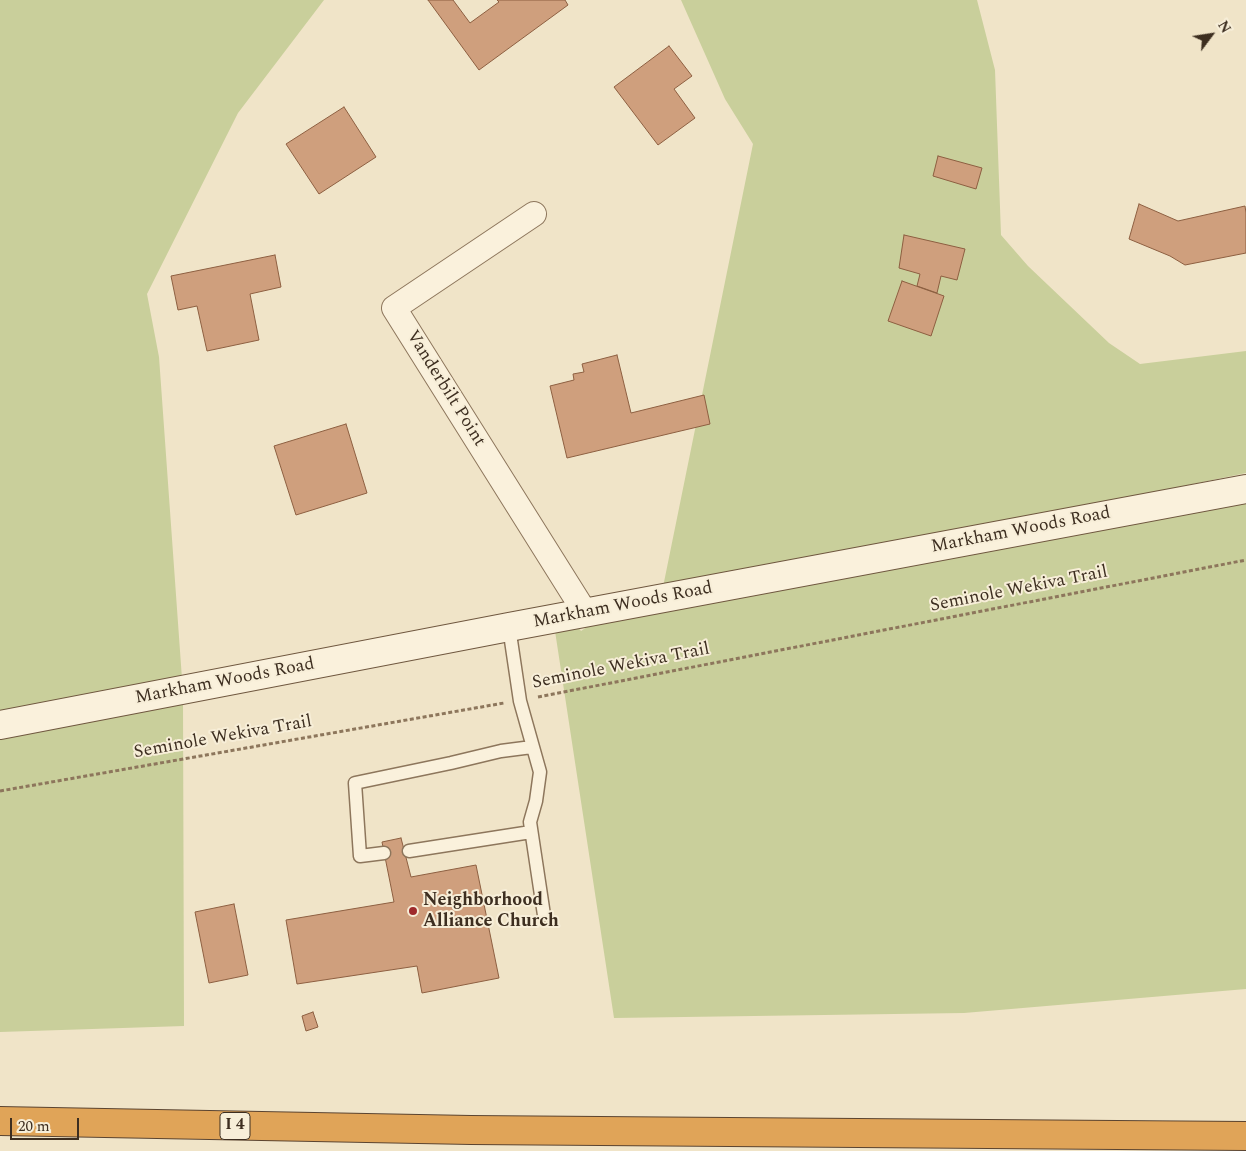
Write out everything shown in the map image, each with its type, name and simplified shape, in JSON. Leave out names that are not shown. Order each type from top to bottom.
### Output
[{"type":"highway","name":"I 4","points":[[0,1121],[471,1130],[1246,1136]]},
{"type":"main road","name":"Markham Woods Road","points":[[0,725],[1246,489]]},
{"type":"street","name":"Vanderbilt Point","points":[[534,214],[394,308],[586,614]]},
{"type":"lane","points":[[509,628],[520,701],[540,772],[536,801],[530,822],[544,915]]},
{"type":"lane","points":[[384,853],[360,856],[355,783],[501,751],[532,747]]},
{"type":"lane","points":[[409,851],[531,832]]},
{"type":"path","name":"Seminole Wekiva Trail","points":[[0,791],[520,701],[1246,560]]},
{"type":"green space","points":[[0,0],[324,0],[238,113],[147,294],[159,357],[182,679],[0,713]]},
{"type":"green space","points":[[681,0],[977,0],[995,70],[1001,235],[1028,266],[1109,343],[1140,364],[1246,351],[1246,473],[1078,508],[663,587],[753,144],[725,99]]},
{"type":"green space","points":[[1246,501],[1246,989],[964,1013],[614,1018],[555,631],[578,627],[581,631],[590,625]]},
{"type":"green space","points":[[183,703],[184,1026],[0,1032],[0,738]]},
{"type":"building","points":[[428,0],[453,0],[470,23],[499,2],[497,0],[565,0],[568,5],[479,70]]},
{"type":"building","points":[[669,46],[692,76],[674,89],[695,118],[658,145],[614,87]]},
{"type":"building","points":[[344,107],[376,157],[319,194],[286,144]]},
{"type":"building","points":[[938,156],[982,168],[976,189],[933,176]]},
{"type":"building","points":[[1139,204],[1178,221],[1245,206],[1246,253],[1185,265],[1170,256],[1129,239]]},
{"type":"building","points":[[904,235],[965,249],[957,280],[941,276],[937,293],[917,286],[920,274],[899,268]]},
{"type":"building","points":[[275,255],[281,287],[250,294],[259,340],[207,351],[197,306],[178,310],[171,276]]},
{"type":"building","points":[[902,281],[944,296],[931,336],[888,321]]},
{"type":"building","points":[[617,355],[631,413],[704,395],[710,424],[567,458],[550,386],[574,380],[573,374],[584,372],[582,364]]},
{"type":"building","points":[[346,424],[367,493],[296,515],[274,446]]},
{"type":"building","name":"Neighborhood Alliance Church","points":[[401,838],[411,877],[476,865],[499,978],[422,993],[417,966],[297,984],[286,920],[394,902],[382,842]]},
{"type":"building","points":[[234,904],[248,975],[209,983],[195,912]]},
{"type":"building","points":[[313,1012],[318,1027],[306,1031],[302,1016]]},
{"type":"place","name":"Neighborhood Alliance Church","points":[[413,911]]}]
